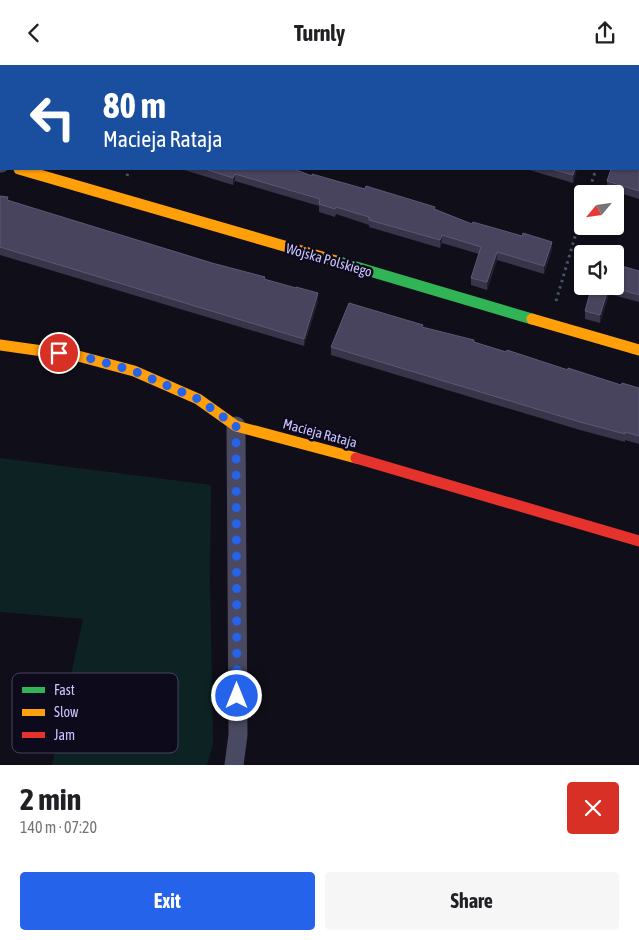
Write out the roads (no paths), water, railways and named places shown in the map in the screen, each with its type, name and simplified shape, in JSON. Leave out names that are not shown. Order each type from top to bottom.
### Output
[{"type":"street","name":"Wojska Polskiego","points":[[22,170],[639,350]]},
{"type":"street","name":"Macieja Rataja","points":[[0,345],[78,355],[134,371],[198,399],[236,426],[346,455],[639,541]]},
{"type":"street","points":[[234,765],[238,735],[236,426]]}]
